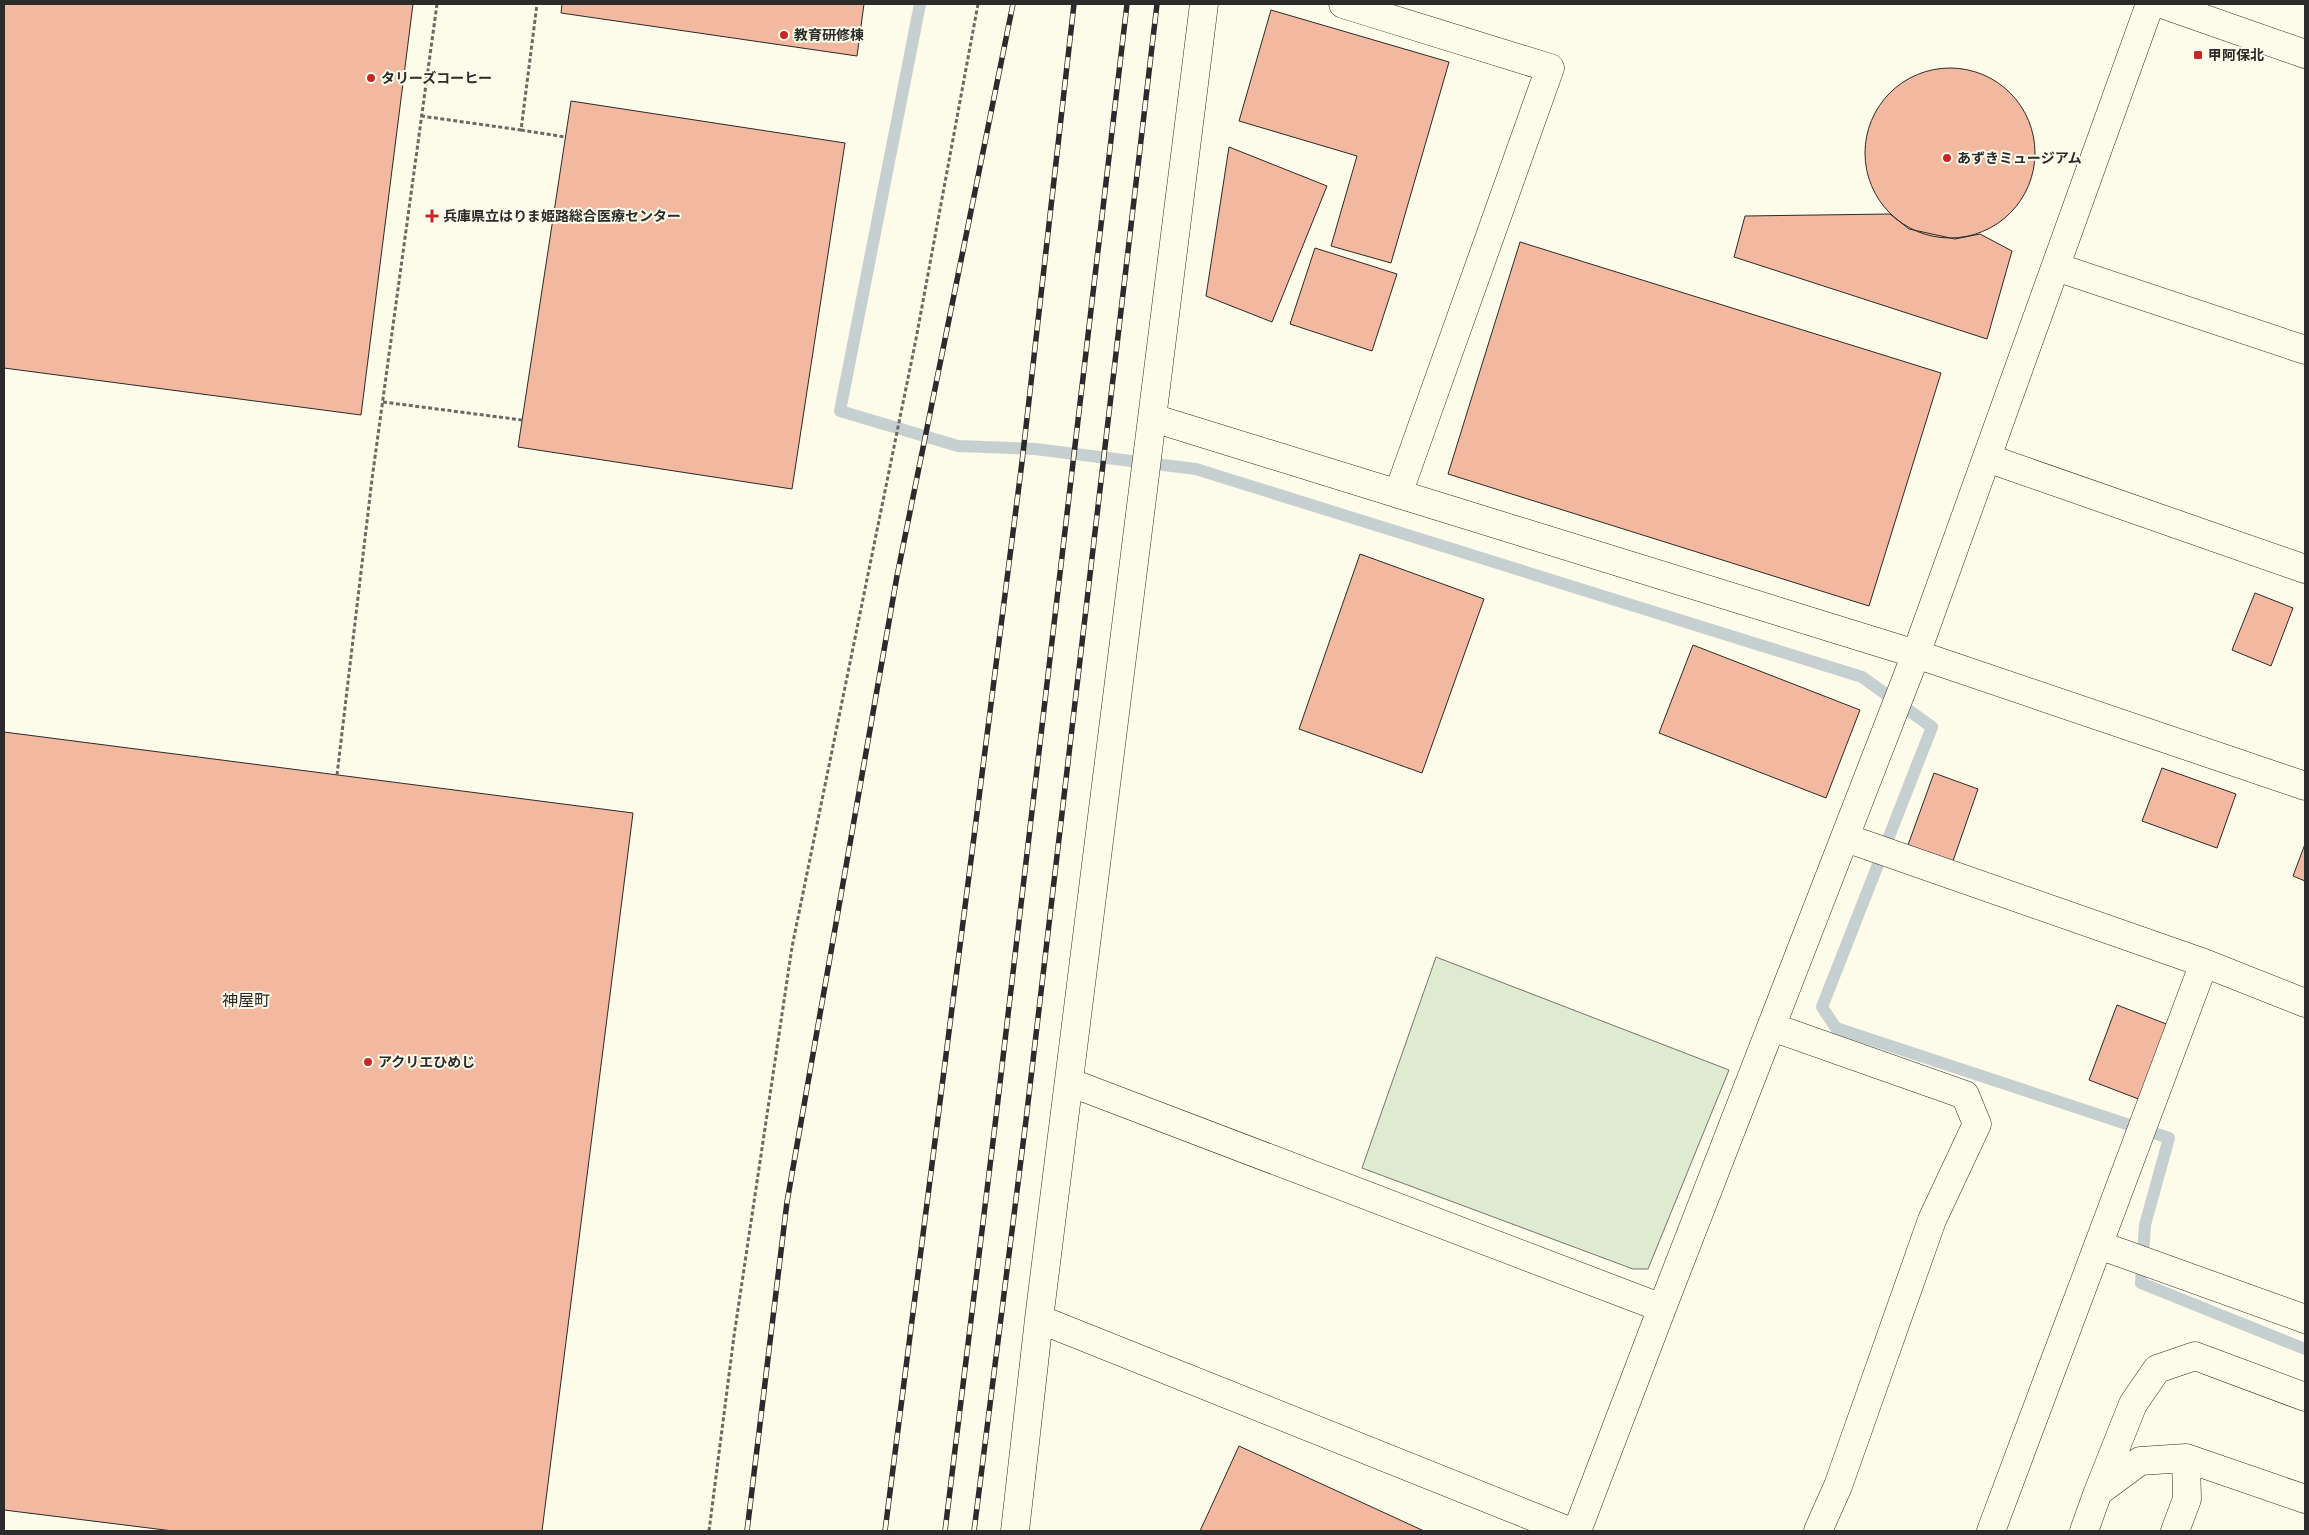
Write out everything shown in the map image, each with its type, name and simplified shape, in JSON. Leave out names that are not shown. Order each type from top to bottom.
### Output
[{"type":"street","points":[[1015,1531],[1038,1319],[1204,4]]},
{"type":"street","points":[[1343,4],[1550,68],[1398,494]]},
{"type":"street","points":[[1577,1531],[1772,1027],[1857,842],[1916,654],[2150,4]]},
{"type":"street","points":[[2162,4],[2305,54]]},
{"type":"street","points":[[2056,267],[2305,350]]},
{"type":"street","points":[[1153,418],[1916,654],[2305,786]]},
{"type":"street","points":[[1987,458],[2305,569]]},
{"type":"street","points":[[1857,842],[2204,963],[2305,1003]]},
{"type":"street","points":[[1992,1531],[2204,963]]},
{"type":"street","points":[[1772,1027],[1965,1095],[1978,1124],[1932,1220],[1838,1486],[1818,1531]]},
{"type":"street","points":[[1069,1082],[1662,1308]]},
{"type":"street","points":[[2099,1244],[2305,1319]]},
{"type":"street","points":[[1038,1319],[1569,1531]]},
{"type":"street","points":[[2084,1531],[2133,1404],[2157,1368],[2194,1356],[2305,1397]]},
{"type":"street","points":[[2098,1492],[2140,1461],[2186,1458],[2305,1499]]},
{"type":"street","points":[[2175,1531],[2187,1499],[2186,1458]]},
{"type":"path","points":[[337,775],[372,479],[437,4]]},
{"type":"path","points":[[521,130],[537,4]]},
{"type":"path","points":[[709,1531],[734,1336],[792,947],[914,348],[978,4]]},
{"type":"path","points":[[422,116],[565,137]]},
{"type":"path","points":[[383,402],[522,420]]},
{"type":"green space","points":[[1436,957],[1729,1070],[1648,1269],[1633,1269],[1362,1168]]},
{"type":"building","points":[[4,4],[413,4],[361,415],[4,368]]},
{"type":"building","name":"教育研修棟","points":[[562,4],[864,4],[857,56],[561,13]]},
{"type":"building","points":[[1271,10],[1449,62],[1391,263],[1331,246],[1357,156],[1239,121]]},
{"type":"building","points":[[1950,68],[1975,72],[1990,78],[2004,87],[2016,99],[2025,113],[2031,128],[2035,153],[2031,178],[2025,193],[2016,207],[2004,219],[1990,228],[1975,234],[1950,238],[1925,234],[1910,228],[1896,219],[1884,207],[1875,193],[1869,178],[1865,153],[1869,128],[1875,113],[1884,99],[1896,87],[1910,78],[1925,72]]},
{"type":"building","points":[[571,101],[845,143],[792,489],[518,447]]},
{"type":"building","points":[[1229,147],[1327,186],[1272,322],[1206,296]]},
{"type":"building","points":[[1890,214],[1909,229],[1955,239],[1980,234],[2012,251],[1987,339],[1734,257],[1745,216]]},
{"type":"building","points":[[1520,242],[1941,373],[1869,606],[1448,474]]},
{"type":"building","points":[[1315,248],[1397,274],[1372,351],[1290,324]]},
{"type":"building","points":[[1360,554],[1484,599],[1422,773],[1299,729]]},
{"type":"building","points":[[2255,593],[2293,608],[2271,666],[2232,650]]},
{"type":"building","points":[[1693,645],[1860,710],[1826,798],[1659,733]]},
{"type":"building","points":[[4,732],[633,813],[542,1531],[173,1531],[4,1510]]},
{"type":"building","points":[[2162,768],[2236,794],[2217,848],[2142,821]]},
{"type":"building","points":[[1934,773],[1978,789],[1953,861],[1908,845]]},
{"type":"building","points":[[2305,844],[2305,881],[2293,876]]},
{"type":"building","points":[[2117,1005],[2169,1025],[2141,1100],[2089,1080]]},
{"type":"building","points":[[1239,1446],[1424,1531],[1200,1531]]},
{"type":"waterway","points":[[920,4],[840,411],[958,446],[1035,449],[1196,469],[1862,677],[1932,727],[1822,1007],[1836,1028],[2169,1138],[2145,1225],[2141,1283],[2305,1349]]},
{"type":"railway","points":[[747,1531],[787,1202],[897,576],[1013,4]]},
{"type":"railway","points":[[885,1531],[1022,462],[1074,4]]},
{"type":"railway","points":[[945,1531],[996,1117],[1127,4]]},
{"type":"railway","points":[[974,1531],[1026,1120],[1157,4]]},
{"type":"place","name":"教育研修棟","points":[[784,35]]},
{"type":"place","name":"甲阿保北","points":[[2198,55]]},
{"type":"place","name":"タリーズコーヒー","points":[[371,78]]},
{"type":"place","name":"あずきミュージアム","points":[[1947,158]]},
{"type":"place","name":"兵庫県立はりま姫路総合医療センター","points":[[432,216]]},
{"type":"place","name":"アクリエひめじ","points":[[368,1062]]},
{"type":"district","name":"神屋町","points":[[246,1000]]}]
